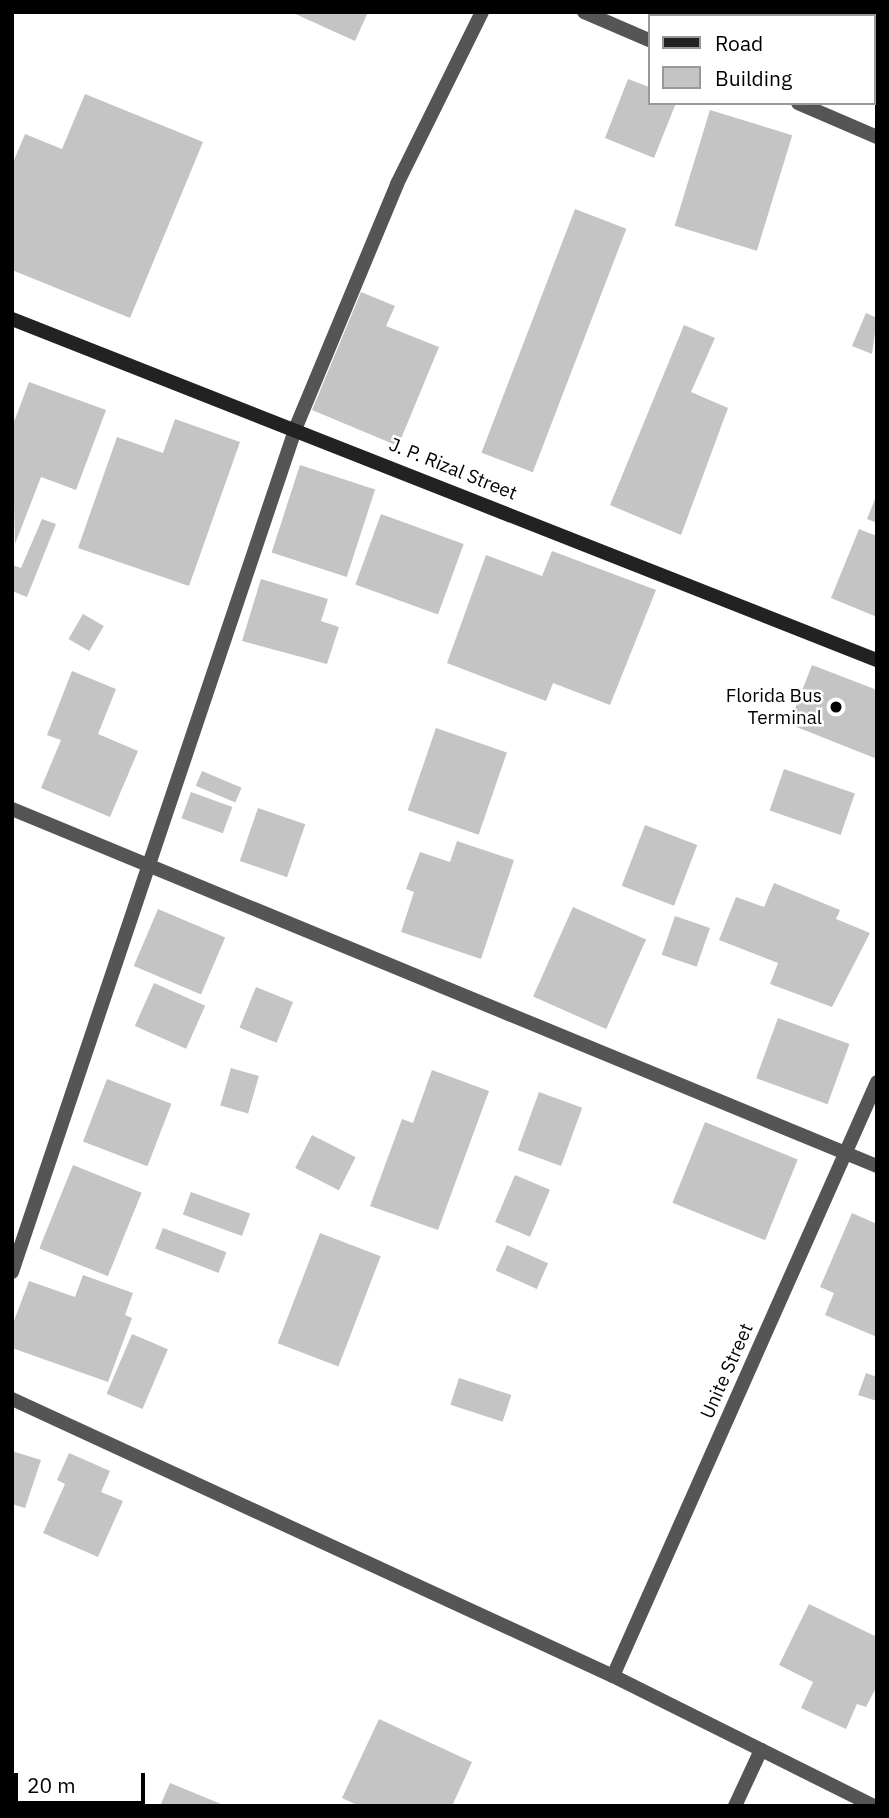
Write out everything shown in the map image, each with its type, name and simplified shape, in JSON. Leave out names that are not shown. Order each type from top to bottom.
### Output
[{"type":"main road","name":"J. P. Rizal Street","points":[[12,319],[296,427],[877,660]]},
{"type":"street","points":[[12,1272],[152,869],[296,427],[397,184],[482,12]]},
{"type":"street","points":[[584,12],[648,40]]},
{"type":"street","points":[[803,105],[877,137]]},
{"type":"street","points":[[12,809],[877,1166]]},
{"type":"street","name":"Unite Street","points":[[612,1676],[877,1082]]},
{"type":"street","points":[[12,1399],[612,1676],[874,1806]]},
{"type":"street","points":[[735,1806],[761,1750]]},
{"type":"building","points":[[291,12],[368,12],[355,41]]},
{"type":"building","points":[[740,12],[812,12],[775,14],[739,14]]},
{"type":"building","points":[[877,56],[877,90],[875,89]]},
{"type":"building","points":[[628,79],[648,87],[648,105],[675,105],[654,158],[605,138]]},
{"type":"building","points":[[85,94],[203,142],[130,318],[12,270],[12,165],[25,134],[62,149]]},
{"type":"building","points":[[710,110],[792,135],[757,251],[675,226]]},
{"type":"building","points":[[575,209],[626,229],[533,472],[481,453]]},
{"type":"building","points":[[361,292],[395,306],[386,326],[439,347],[398,446],[312,410]]},
{"type":"building","points":[[866,313],[877,318],[872,354],[852,346]]},
{"type":"building","points":[[684,325],[715,338],[691,392],[728,408],[681,535],[610,505]]},
{"type":"building","points":[[29,382],[106,410],[76,490],[41,477],[15,544],[12,427]]},
{"type":"building","points":[[175,419],[240,442],[189,586],[78,548],[117,437],[163,453]]},
{"type":"building","points":[[300,465],[375,489],[347,577],[272,552]]},
{"type":"building","points":[[877,494],[877,523],[867,519]]},
{"type":"building","points":[[381,514],[464,544],[438,615],[355,584]]},
{"type":"building","points":[[42,519],[56,524],[27,597],[12,591],[12,565],[21,568]]},
{"type":"building","points":[[859,529],[877,536],[877,617],[831,598]]},
{"type":"building","points":[[552,551],[656,590],[610,705],[553,683],[546,701],[447,663],[486,555],[542,576]]},
{"type":"building","points":[[261,579],[328,599],[321,621],[339,627],[327,664],[242,641]]},
{"type":"building","points":[[83,614],[104,626],[89,651],[68,639]]},
{"type":"building","name":"Florida Bus Terminal","points":[[812,665],[877,690],[877,759],[789,724]]},
{"type":"building","points":[[72,671],[116,689],[98,734],[138,751],[110,817],[41,788],[61,740],[47,735]]},
{"type":"building","points":[[436,728],[507,752],[479,835],[408,810]]},
{"type":"building","points":[[784,769],[855,793],[841,835],[770,811]]},
{"type":"building","points":[[202,771],[242,788],[235,803],[196,786]]},
{"type":"building","points":[[191,792],[232,807],[223,833],[181,818]]},
{"type":"building","points":[[258,808],[305,824],[287,877],[240,861]]},
{"type":"building","points":[[645,825],[697,845],[674,906],[622,886]]},
{"type":"building","points":[[457,841],[514,860],[481,959],[401,932],[414,892],[406,889],[420,852],[450,862]]},
{"type":"building","points":[[774,883],[840,910],[836,919],[870,933],[832,1007],[770,984],[778,963],[719,940],[736,897],[764,907]]},
{"type":"building","points":[[573,907],[646,940],[606,1029],[533,997]]},
{"type":"building","points":[[158,909],[225,938],[201,995],[134,966]]},
{"type":"building","points":[[675,916],[710,928],[697,967],[662,955]]},
{"type":"building","points":[[154,983],[205,1006],[186,1049],[135,1026]]},
{"type":"building","points":[[256,987],[293,1002],[277,1043],[240,1028]]},
{"type":"building","points":[[778,1018],[849,1044],[828,1104],[756,1078]]},
{"type":"building","points":[[231,1068],[259,1076],[248,1113],[220,1105]]},
{"type":"building","points":[[432,1070],[489,1091],[438,1230],[370,1206],[402,1119],[413,1123]]},
{"type":"building","points":[[107,1079],[171,1104],[147,1166],[83,1142]]},
{"type":"building","points":[[539,1092],[582,1108],[561,1166],[518,1150]]},
{"type":"building","points":[[705,1122],[798,1159],[765,1240],[672,1203]]},
{"type":"building","points":[[312,1135],[356,1157],[339,1190],[295,1168]]},
{"type":"building","points":[[73,1165],[142,1193],[108,1276],[39,1248]]},
{"type":"building","points":[[515,1175],[550,1190],[530,1237],[495,1222]]},
{"type":"building","points":[[191,1192],[250,1214],[242,1236],[183,1215]]},
{"type":"building","points":[[852,1213],[877,1224],[877,1337],[825,1315],[834,1293],[820,1287]]},
{"type":"building","points":[[163,1228],[226,1252],[219,1273],[155,1249]]},
{"type":"building","points":[[320,1233],[381,1256],[338,1366],[278,1343]]},
{"type":"building","points":[[507,1245],[548,1263],[537,1289],[496,1271]]},
{"type":"building","points":[[83,1275],[133,1293],[125,1315],[132,1318],[108,1382],[12,1348],[12,1326],[29,1281],[75,1297]]},
{"type":"building","points":[[132,1334],[168,1349],[143,1409],[107,1394]]},
{"type":"building","points":[[866,1373],[877,1377],[877,1401],[858,1395]]},
{"type":"building","points":[[459,1378],[511,1395],[503,1422],[450,1405]]},
{"type":"building","points":[[12,1451],[41,1460],[25,1508],[12,1504]]},
{"type":"building","points":[[69,1453],[110,1471],[101,1492],[123,1501],[98,1557],[43,1533],[65,1484],[57,1480]]},
{"type":"building","points":[[809,1604],[877,1637],[877,1686],[866,1707],[857,1704],[846,1729],[801,1708],[813,1682],[779,1665]]},
{"type":"building","points":[[379,1719],[472,1762],[452,1806],[359,1806],[342,1798]]},
{"type":"building","points":[[170,1783],[226,1806],[160,1806]]},
{"type":"place","name":"Florida Bus Terminal","points":[[836,707]]}]
